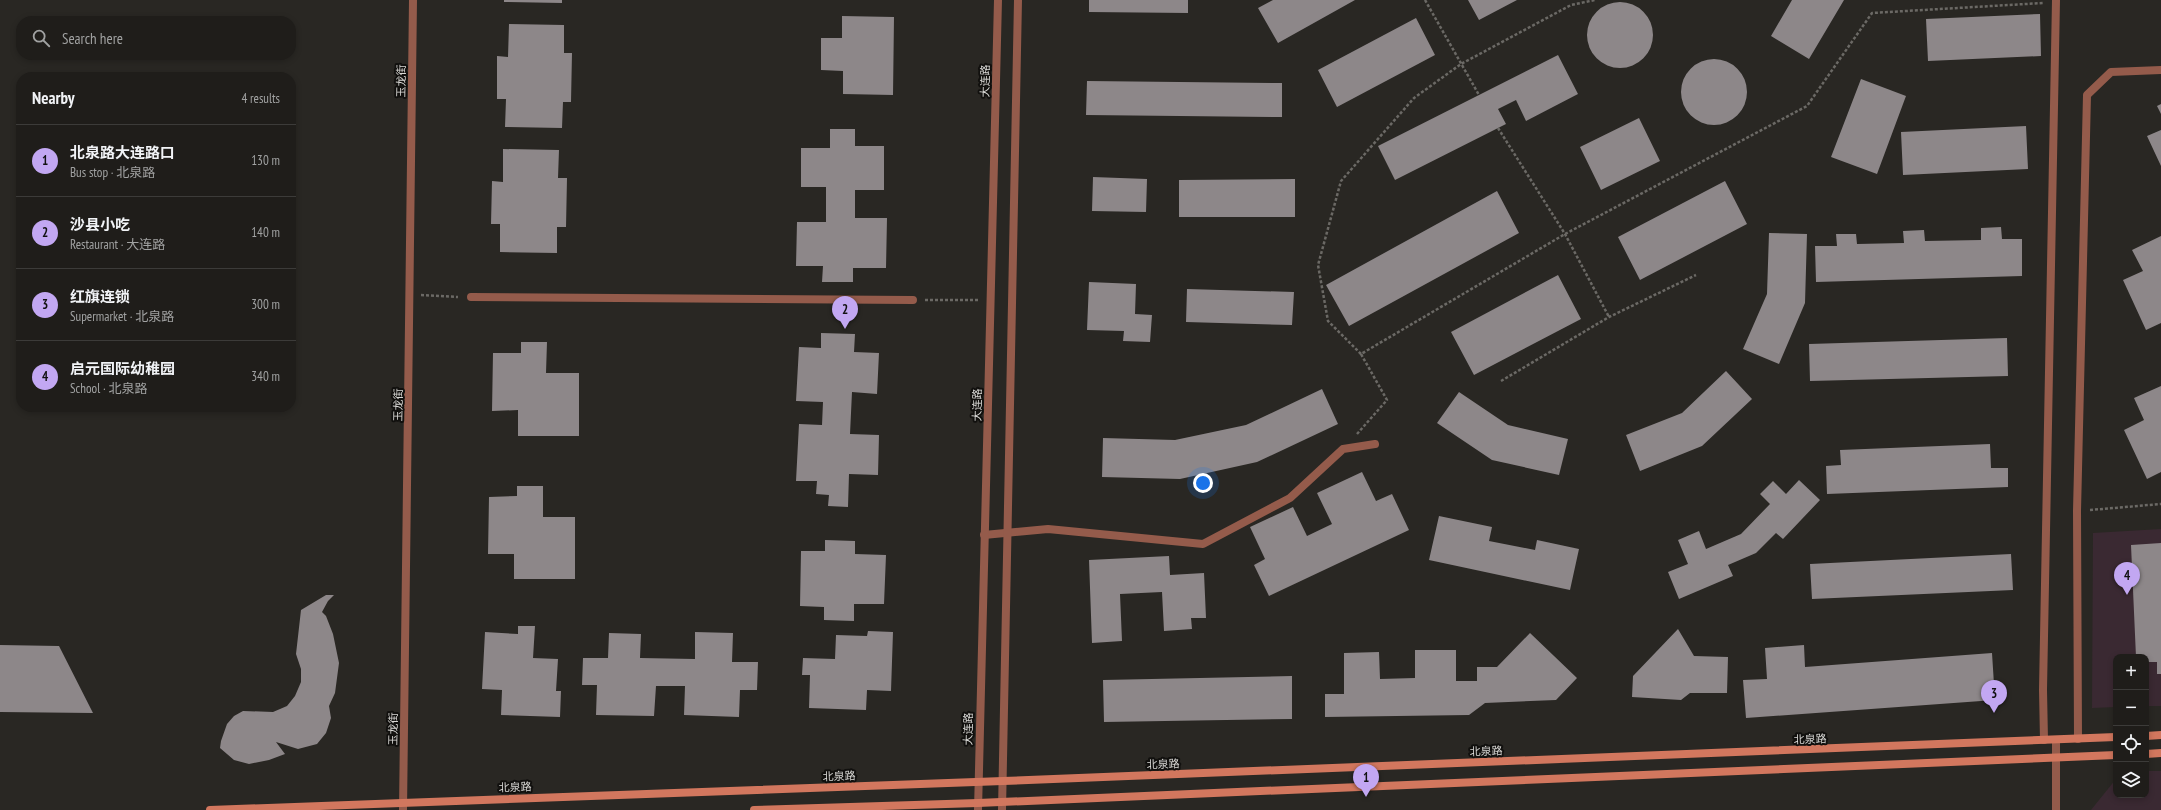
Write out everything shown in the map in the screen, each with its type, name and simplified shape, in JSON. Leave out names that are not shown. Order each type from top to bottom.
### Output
[{"type":"main road","points":[[2149,736],[2161,736]]},
{"type":"main road","name":"北泉路","points":[[210,810],[403,806],[2113,737]]},
{"type":"main road","points":[[2149,754],[2161,753]]},
{"type":"main road","points":[[754,810],[978,807],[2113,755]]},
{"type":"street","name":"玉龙街","points":[[403,806],[414,0]]},
{"type":"street","name":"大连路","points":[[978,807],[998,0]]},
{"type":"street","points":[[1002,806],[1018,0]]},
{"type":"street","points":[[2044,740],[2043,690],[2056,1]]},
{"type":"street","points":[[2078,739],[2077,512],[2087,95],[2111,72],[2161,70]]},
{"type":"street","points":[[470,297],[912,300]]},
{"type":"street","points":[[984,535],[1048,529],[1203,544],[1290,498],[1343,449],[1375,444]]},
{"type":"street","points":[[2056,740],[2056,810]]},
{"type":"path","points":[[1425,0],[1479,95]]},
{"type":"path","points":[[1343,449],[1387,400],[1361,354],[1328,321],[1318,265],[1341,181],[1414,98],[1461,64],[1571,5],[1594,0]]},
{"type":"path","points":[[1361,354],[1565,234],[1807,106],[1872,13],[2056,1]]},
{"type":"path","points":[[1498,128],[1565,234],[1609,317]]},
{"type":"path","points":[[1501,381],[1609,317],[1696,275]]},
{"type":"path","points":[[410,295],[470,297]]},
{"type":"path","points":[[912,300],[990,300]]},
{"type":"path","points":[[2077,512],[2161,504]]},
{"type":"shaded area","points":[[2161,529],[2161,706],[2149,706],[2149,654],[2113,654],[2113,707],[2092,708],[2093,533]]},
{"type":"shaded area","points":[[2149,771],[2161,771],[2161,810],[2091,810],[2113,783],[2113,798],[2149,798]]},
{"type":"building","points":[[504,0],[562,0],[562,3],[504,2]]},
{"type":"building","points":[[1089,0],[1188,0],[1188,13],[1089,12]]},
{"type":"building","points":[[1273,0],[1355,0],[1278,43],[1258,8]]},
{"type":"building","points":[[1468,0],[1517,0],[1479,20]]},
{"type":"building","points":[[1792,0],[1844,0],[1809,59],[1771,36]]},
{"type":"building","points":[[1620,2],[1633,5],[1643,12],[1650,22],[1653,35],[1650,48],[1643,58],[1633,65],[1620,68],[1607,65],[1597,58],[1590,48],[1587,35],[1590,22],[1597,12],[1607,5]]},
{"type":"building","points":[[2040,14],[2041,56],[1928,61],[1926,19]]},
{"type":"building","points":[[842,16],[894,17],[893,95],[843,94],[843,71],[821,70],[821,38],[842,38]]},
{"type":"building","points":[[1416,18],[1435,55],[1337,107],[1318,70]]},
{"type":"building","points":[[509,24],[564,25],[564,53],[572,53],[571,102],[563,102],[562,128],[505,127],[506,99],[497,99],[497,56],[508,57]]},
{"type":"building","points":[[1558,55],[1578,94],[1526,121],[1516,100],[1498,109],[1506,124],[1395,180],[1378,146]]},
{"type":"building","points":[[1714,59],[1727,62],[1737,69],[1744,79],[1747,92],[1744,105],[1737,115],[1727,122],[1714,125],[1701,122],[1691,115],[1684,105],[1681,92],[1684,79],[1691,69],[1701,62]]},
{"type":"building","points":[[1861,79],[1906,96],[1877,174],[1831,157]]},
{"type":"building","points":[[1087,81],[1282,83],[1282,117],[1086,115]]},
{"type":"building","points":[[2161,104],[2161,114],[2157,106]]},
{"type":"building","points":[[1639,118],[1660,161],[1601,190],[1580,147]]},
{"type":"building","points":[[2026,126],[2028,169],[1903,175],[1901,132]]},
{"type":"building","points":[[830,129],[855,129],[855,146],[884,146],[884,190],[855,190],[855,218],[887,218],[886,268],[853,268],[853,282],[822,282],[823,266],[796,266],[797,222],[826,222],[826,187],[801,187],[801,148],[830,148]]},
{"type":"building","points":[[2161,130],[2161,166],[2147,136]]},
{"type":"building","points":[[503,149],[559,150],[558,178],[567,178],[566,227],[557,227],[557,253],[500,252],[500,224],[491,224],[492,181],[503,182]]},
{"type":"building","points":[[1093,177],[1147,179],[1146,212],[1092,211]]},
{"type":"building","points":[[1295,179],[1295,217],[1179,217],[1179,180]]},
{"type":"building","points":[[1725,181],[1747,224],[1640,280],[1618,237]]},
{"type":"building","points":[[1497,191],[1519,233],[1349,326],[1326,285]]},
{"type":"building","points":[[2001,227],[2002,239],[2022,239],[2022,276],[1816,282],[1815,246],[1837,246],[1836,234],[1856,234],[1857,244],[1904,243],[1903,231],[1924,230],[1925,241],[1981,240],[1981,228]]},
{"type":"building","points":[[1769,233],[1807,234],[1805,303],[1779,364],[1743,349],[1767,294]]},
{"type":"building","points":[[2161,236],[2161,323],[2146,330],[2123,280],[2143,271],[2132,250]]},
{"type":"building","points":[[1558,275],[1581,319],[1474,375],[1451,332]]},
{"type":"building","points":[[1089,282],[1136,284],[1135,314],[1152,315],[1150,342],[1123,341],[1124,331],[1087,330]]},
{"type":"building","points":[[1187,289],[1294,292],[1292,325],[1186,322]]},
{"type":"building","points":[[821,333],[855,334],[854,352],[879,353],[877,394],[852,392],[850,434],[879,435],[878,475],[849,474],[848,507],[828,506],[829,495],[816,494],[817,481],[796,481],[799,424],[822,425],[823,402],[796,401],[799,347],[821,348]]},
{"type":"building","points":[[2007,338],[2008,376],[1810,381],[1809,344]]},
{"type":"building","points":[[521,342],[547,342],[546,373],[579,373],[579,436],[518,436],[518,410],[492,411],[493,353],[521,353]]},
{"type":"building","points":[[1726,371],[1752,399],[1702,446],[1640,471],[1626,435],[1682,413]]},
{"type":"building","points":[[2161,386],[2161,472],[2147,479],[2124,430],[2144,420],[2134,398]]},
{"type":"building","points":[[1322,389],[1338,424],[1257,462],[1180,479],[1102,477],[1103,438],[1175,440],[1246,425]]},
{"type":"building","points":[[1459,392],[1508,425],[1568,439],[1559,475],[1492,460],[1437,423]]},
{"type":"building","points":[[1990,444],[1991,468],[2008,468],[2008,487],[1827,494],[1826,466],[1841,465],[1840,450]]},
{"type":"building","points":[[1362,472],[1376,501],[1392,494],[1409,530],[1269,596],[1254,565],[1265,559],[1250,527],[1293,507],[1307,536],[1332,524],[1317,493]]},
{"type":"building","points":[[1799,480],[1820,500],[1783,539],[1776,533],[1756,553],[1728,565],[1733,576],[1679,599],[1668,572],[1688,564],[1678,540],[1699,531],[1706,549],[1741,534],[1770,504],[1760,494],[1773,481],[1786,494]]},
{"type":"building","points":[[517,486],[543,486],[543,517],[575,517],[575,579],[514,579],[514,554],[488,554],[489,497],[517,496]]},
{"type":"building","points":[[1439,516],[1492,527],[1489,541],[1535,550],[1537,540],[1579,549],[1570,590],[1429,560]]},
{"type":"building","points":[[825,540],[855,541],[855,554],[886,555],[884,604],[854,604],[854,621],[824,620],[824,607],[800,606],[801,551],[825,551]]},
{"type":"building","points":[[2161,543],[2161,674],[2157,674],[2157,662],[2149,662],[2149,654],[2136,654],[2131,545]]},
{"type":"building","points":[[2011,554],[2013,590],[1812,599],[1810,564]]},
{"type":"building","points":[[1169,556],[1170,575],[1204,573],[1206,618],[1191,618],[1192,629],[1164,631],[1162,592],[1120,594],[1122,641],[1092,643],[1089,560]]},
{"type":"building","points":[[326,595],[334,595],[328,601],[322,612],[326,616],[333,634],[339,663],[335,693],[329,706],[331,718],[326,733],[317,744],[298,749],[276,742],[285,754],[269,760],[249,764],[234,760],[220,748],[227,724],[234,716],[243,711],[273,712],[287,706],[295,696],[301,682],[301,669],[296,654],[301,610]]},
{"type":"building","points":[[518,626],[535,626],[533,658],[558,659],[556,691],[561,691],[560,717],[501,715],[502,690],[482,689],[485,632],[518,634]]},
{"type":"building","points":[[1678,629],[1694,656],[1728,657],[1727,693],[1690,693],[1681,700],[1632,697],[1633,676]]},
{"type":"building","points":[[868,631],[893,632],[891,691],[867,690],[866,710],[809,708],[810,675],[802,675],[803,658],[835,659],[836,635],[867,636]]},
{"type":"building","points":[[695,632],[733,633],[732,662],[758,662],[757,690],[740,690],[739,717],[684,715],[685,686],[656,686],[654,716],[596,715],[597,685],[582,685],[583,658],[608,658],[609,633],[641,634],[640,658],[695,659]]},
{"type":"building","points":[[1530,633],[1577,678],[1556,700],[1485,703],[1469,715],[1325,717],[1325,694],[1344,694],[1344,653],[1379,652],[1380,679],[1415,678],[1415,650],[1456,650],[1456,681],[1477,681],[1477,667],[1497,667]]},
{"type":"building","points":[[0,645],[59,646],[93,713],[0,712]]},
{"type":"building","points":[[1804,645],[1805,667],[1992,653],[1995,700],[1746,718],[1743,680],[1767,679],[1765,648]]},
{"type":"building","points":[[1292,676],[1292,719],[1104,722],[1103,680]]},
{"type":"place","name":"沙县小吃","points":[[845,329]]},
{"type":"place","name":"启元国际幼稚园","points":[[2127,595]]},
{"type":"place","name":"红旗连锁","points":[[1994,713]]},
{"type":"place","name":"北泉路大连路口","points":[[1366,797]]}]
